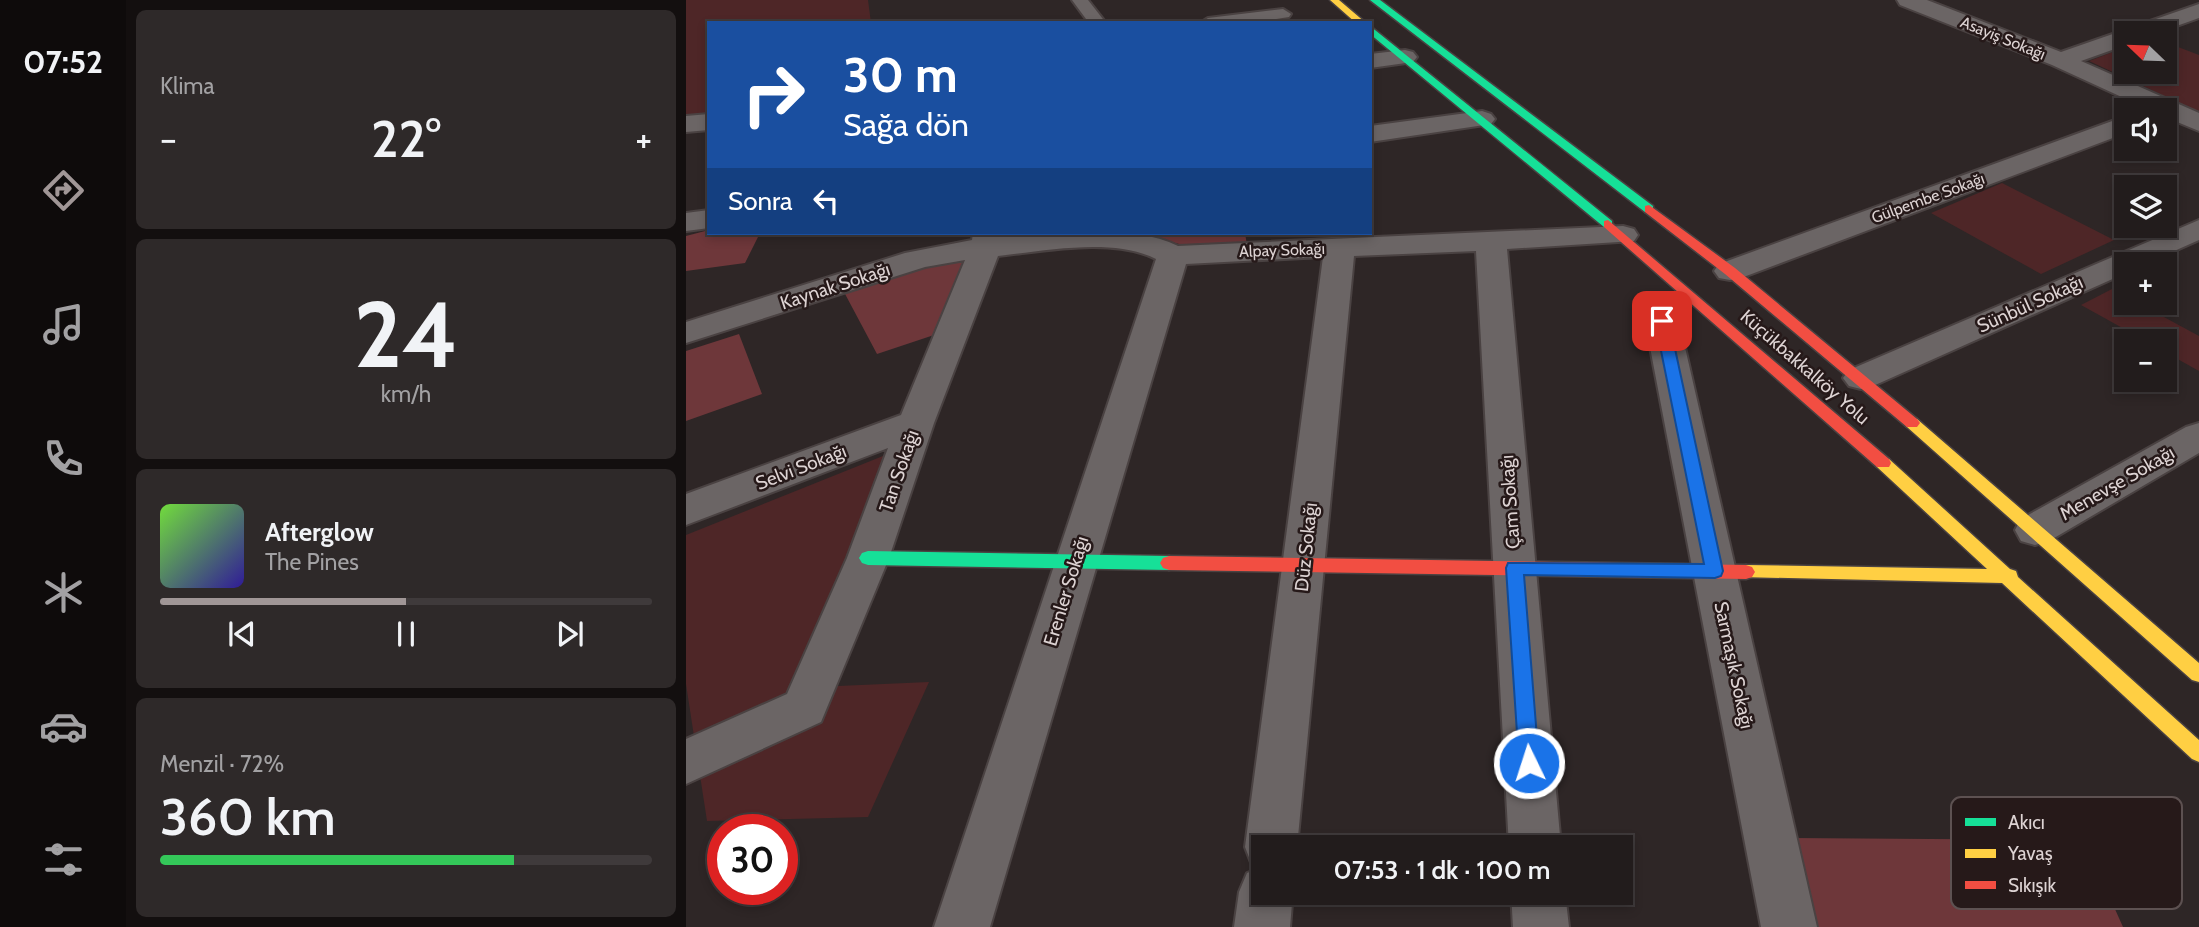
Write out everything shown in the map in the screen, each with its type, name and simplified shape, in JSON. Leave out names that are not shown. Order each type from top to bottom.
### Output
[{"type":"main road","points":[[1334,0],[1360,21]]},
{"type":"main road","name":"Küçükbakkalköy Yolu","points":[[1374,0],[1730,271],[1860,378],[2199,674]]},
{"type":"main road","name":"Küçükbakkalköy Yolu","points":[[1372,31],[1623,235],[2010,576],[2199,753]]},
{"type":"main road","points":[[868,558],[2010,576]]},
{"type":"street","name":"Asayiş Sokağı","points":[[1908,0],[2060,60],[2141,98]]},
{"type":"street","points":[[2170,21],[2199,11]]},
{"type":"street","points":[[2060,60],[2114,41]]},
{"type":"street","points":[[1372,61],[1405,57]]},
{"type":"street","name":"Asayiş Sokağı","points":[[2177,114],[2199,122]]},
{"type":"street","points":[[1372,134],[1482,119]]},
{"type":"street","points":[[686,124],[707,122]]},
{"type":"street","name":"Gülpembe Sokağı","points":[[1730,271],[2114,128]]},
{"type":"street","points":[[686,222],[707,219]]},
{"type":"street","name":"Sünbül Sokağı","points":[[1860,378],[2199,229]]},
{"type":"street","name":"Alpay Sokağı","points":[[987,240],[1136,240],[1157,246],[1172,255],[1623,235]]},
{"type":"street","name":"Kaynak Sokağı","points":[[686,333],[987,240]]},
{"type":"street","name":"Tan Sokağı","points":[[686,762],[804,708],[868,558],[916,423],[987,240]]},
{"type":"street","name":"Çam Sokağı","points":[[1491,241],[1534,835]]},
{"type":"street","name":"Düz Sokağı","points":[[1272,835],[1340,248]]},
{"type":"street","name":"Erenler Sokağı","points":[[962,927],[1074,561],[1172,255]]},
{"type":"street","name":"Sarmaşık Sokağı","points":[[1662,321],[1789,927]]},
{"type":"street","name":"Selvi Sokağı","points":[[686,510],[916,423]]},
{"type":"street","name":"Menevşe Sokağı","points":[[2035,530],[2199,436]]},
{"type":"street","points":[[2151,632],[2199,653]]},
{"type":"street","points":[[1262,927],[1265,905]]},
{"type":"street","points":[[1539,905],[1541,927]]},
{"type":"lane","points":[[1080,0],[1096,21]]},
{"type":"lane","points":[[1223,21],[1283,13],[1267,0]]},
{"type":"shaded area","points":[[686,0],[868,0],[871,21],[707,21],[707,117],[686,119]]},
{"type":"shaded area","points":[[2177,47],[2199,55],[2199,112],[2177,102],[2177,98],[2169,98],[2139,84],[2177,84]]},
{"type":"shaded area","points":[[2114,52],[2114,73],[2089,61]]},
{"type":"shaded area","points":[[2002,183],[2114,240],[2041,274],[1931,213]]},
{"type":"shaded area","points":[[707,231],[707,235],[759,235],[745,263],[686,271],[686,236]]},
{"type":"shaded area","points":[[1146,235],[1245,235],[1247,245],[1190,247]]},
{"type":"shaded area","points":[[967,262],[934,335],[877,354],[844,292],[931,265]]},
{"type":"shaded area","points":[[2112,289],[2114,315],[2160,315],[2199,336],[2199,371],[2177,359],[2177,329],[2124,329],[2081,305]]},
{"type":"shaded area","points":[[739,334],[762,394],[686,421],[686,351]]},
{"type":"shaded area","points":[[888,454],[793,688],[929,682],[868,817],[798,819],[798,814],[707,814],[707,821],[686,684],[686,535]]},
{"type":"shaded area","points":[[1790,838],[1951,839],[1951,909],[2115,909],[2123,927],[1811,927]]},
{"type":"traffic: fast","points":[[1374,0],[1649,209]]},
{"type":"traffic: fast","points":[[1372,31],[1608,224]]},
{"type":"traffic: fast","points":[[868,558],[1169,563]]},
{"type":"traffic: slow","points":[[1334,0],[1360,21]]},
{"type":"traffic: slow","points":[[1912,423],[2199,674]]},
{"type":"traffic: slow","points":[[1883,463],[2199,753]]},
{"type":"traffic: slow","points":[[1746,572],[2010,576]]},
{"type":"traffic: jam","points":[[1649,209],[1730,271],[1912,423]]},
{"type":"traffic: jam","points":[[1608,224],[1883,463]]},
{"type":"traffic: jam","points":[[1169,563],[1746,572]]},
{"type":"route","points":[[1529,763],[1514,568],[1715,571],[1662,321]]}]
